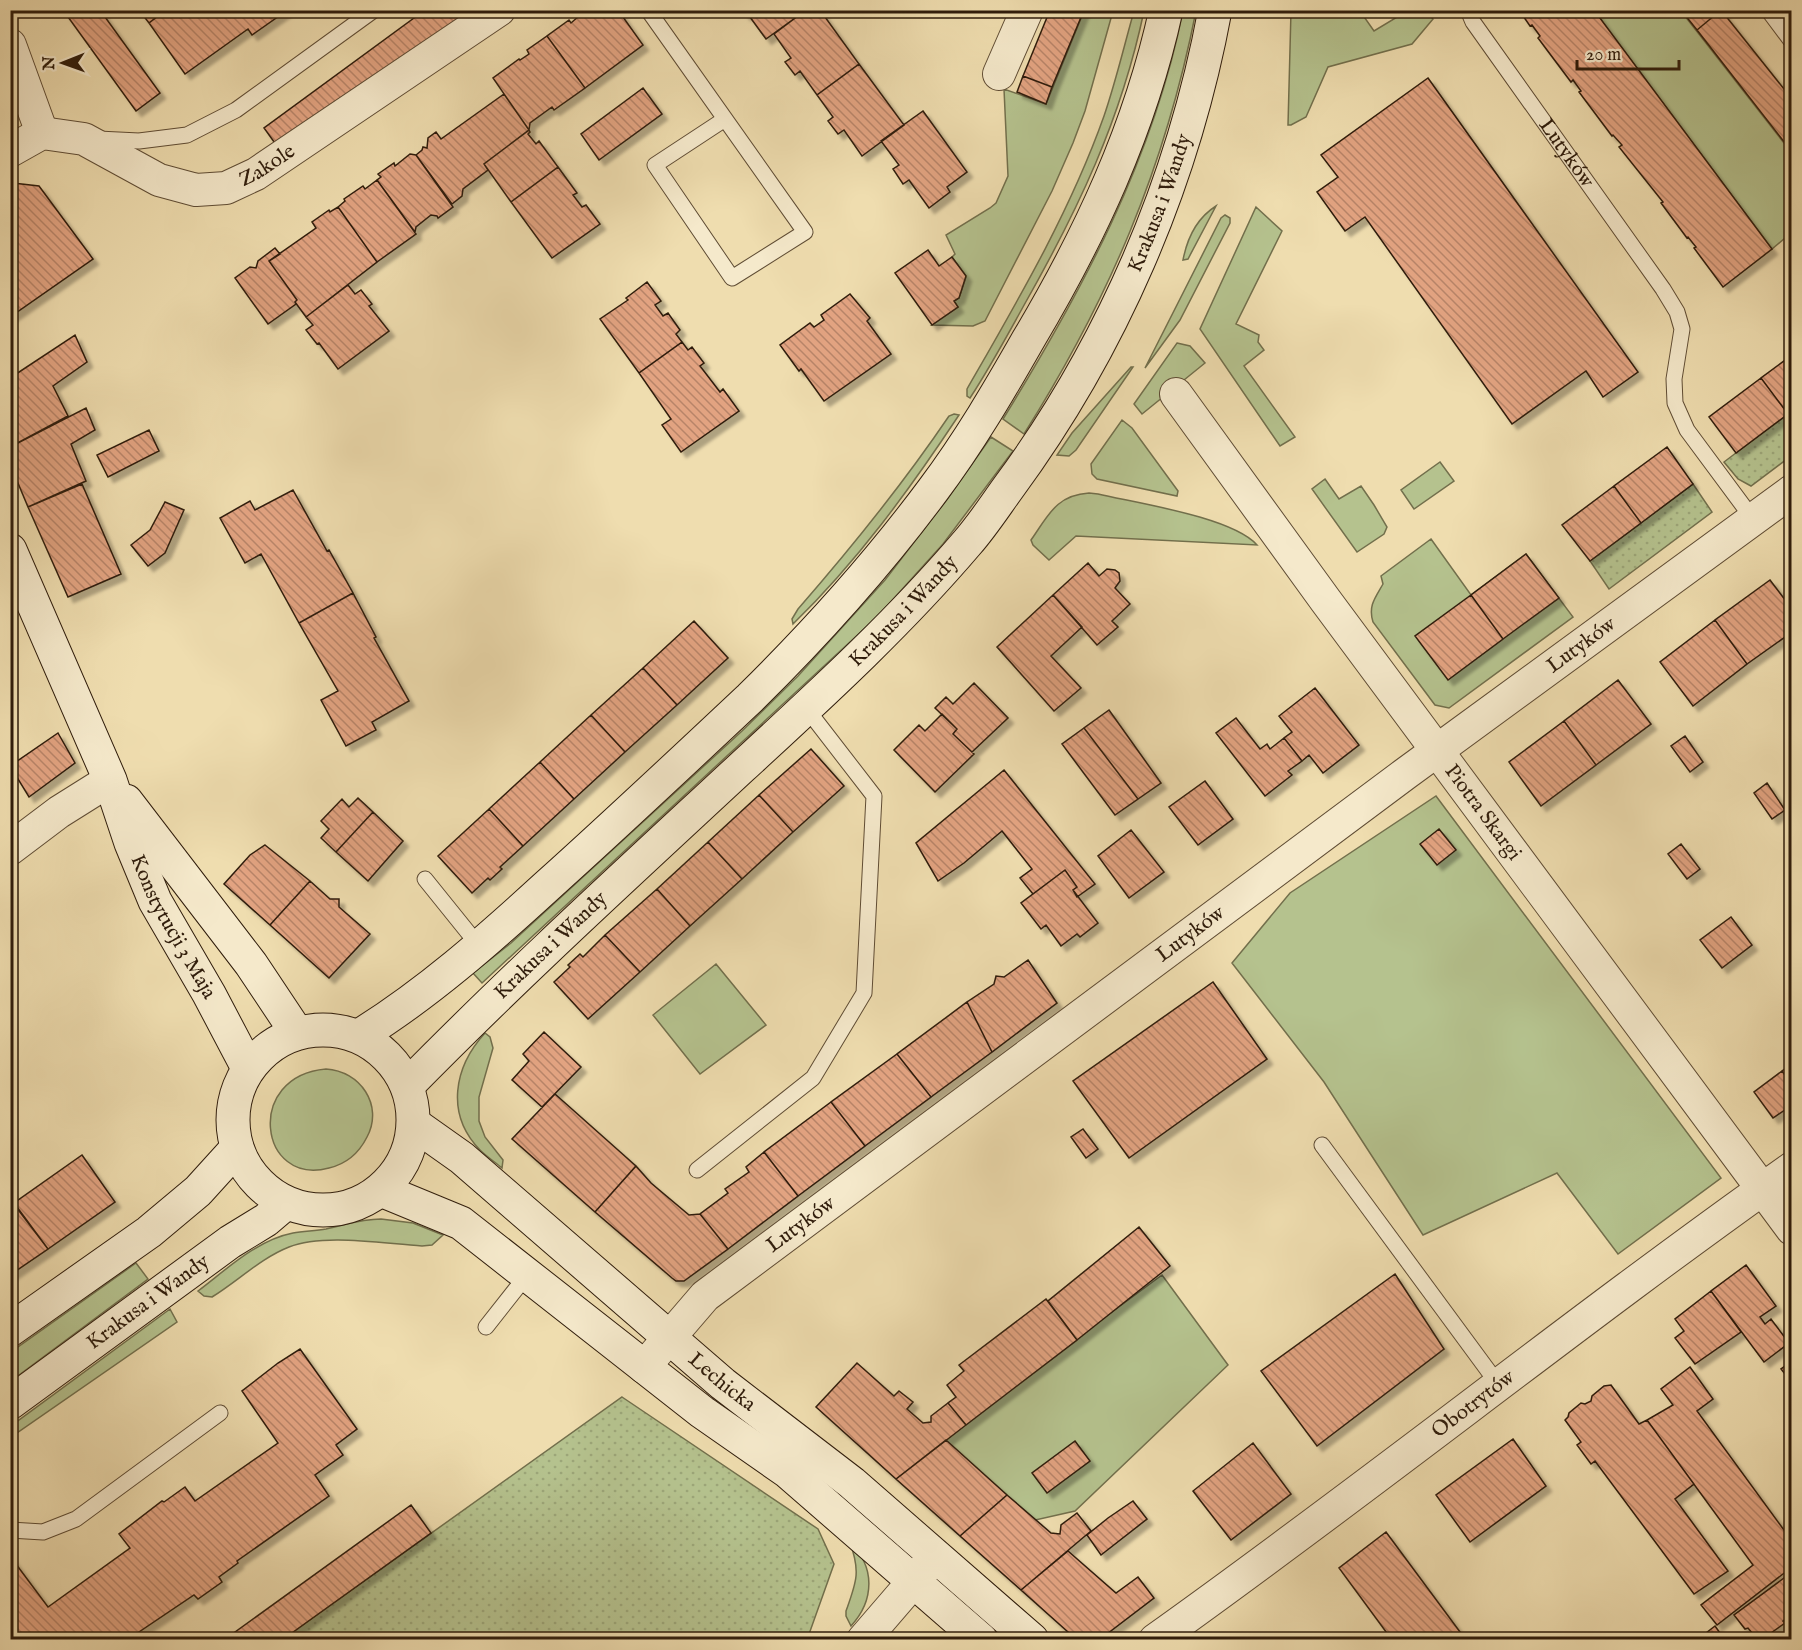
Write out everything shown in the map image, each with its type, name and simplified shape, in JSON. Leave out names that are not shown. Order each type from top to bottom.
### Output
[{"type":"street","name":"Zakole","points":[[42,133],[84,139],[159,180],[196,190],[226,188],[256,174],[499,10]]},
{"type":"street","points":[[999,74],[1027,10]]},
{"type":"street","points":[[359,1036],[422,992],[479,946],[611,828],[786,664],[856,587],[933,490],[996,396],[1082,245],[1132,131],[1149,81],[1166,10]]},
{"type":"street","name":"Krakusa i Wandy","points":[[407,1086],[495,997],[892,626],[969,541],[1034,453],[1109,325],[1158,214],[1187,128],[1206,57],[1215,10]]},
{"type":"street","points":[[10,45],[42,133],[10,151]]},
{"type":"street","name":"Piotra Skargi","points":[[1176,394],[1326,601],[1791,1229]]},
{"type":"street","name":"Lutyków","points":[[644,1367],[705,1296],[1791,491]]},
{"type":"street","name":"Konstytucji 3 Maja","points":[[10,550],[110,780],[130,843],[155,901],[209,994],[248,1068]]},
{"type":"street","points":[[10,849],[59,812],[110,780]]},
{"type":"street","name":"Konstytucji 3 Maja","points":[[110,780],[251,964],[297,1033]]},
{"type":"street","points":[[317,1029],[339,1030],[359,1036],[380,1048],[396,1066],[407,1086],[413,1105],[414,1124],[409,1148],[398,1171],[381,1190],[360,1203],[336,1210],[311,1210],[286,1203],[265,1190],[248,1171],[237,1148],[232,1120],[236,1093],[248,1068],[261,1053],[278,1041],[297,1033],[317,1029]]},
{"type":"street","name":"Lechicka","points":[[414,1124],[462,1158],[723,1384],[852,1483],[1032,1640]]},
{"type":"street","points":[[10,1330],[149,1232],[198,1191],[237,1148]]},
{"type":"street","name":"Obotrytów","points":[[1155,1640],[1254,1569],[1498,1384],[1791,1168]]},
{"type":"street","name":"Lechicka","points":[[381,1190],[461,1223],[702,1412],[788,1472],[981,1640]]},
{"type":"street","name":"Krakusa i Wandy","points":[[10,1403],[231,1242],[266,1220],[286,1203]]},
{"type":"street","points":[[863,1640],[936,1556]]},
{"type":"lane","points":[[84,139],[139,141],[187,135],[236,110],[375,10]]},
{"type":"lane","points":[[648,10],[805,232],[732,278],[655,165],[725,119]]},
{"type":"lane","name":"Lutyków","points":[[1468,10],[1473,22],[1677,312],[1682,329],[1674,379],[1675,403],[1687,430],[1753,519]]},
{"type":"lane","points":[[1768,10],[1791,42]]},
{"type":"lane","points":[[697,1170],[813,1078],[864,993],[874,796],[806,708]]},
{"type":"lane","points":[[425,879],[479,946]]},
{"type":"lane","points":[[1322,1145],[1498,1384]]},
{"type":"lane","points":[[486,1327],[528,1275]]},
{"type":"lane","points":[[10,1530],[43,1532],[76,1519],[220,1413]]},
{"type":"green space","points":[[1084,11],[1113,11],[1085,111],[1052,191],[985,321],[973,326],[932,325],[958,307],[954,301],[959,298],[966,277],[952,257],[955,254],[946,235],[996,203],[1008,176],[1004,89],[1046,104]]},
{"type":"green space","points":[[1134,11],[1144,11],[1123,90],[1096,164],[1043,271],[970,398],[967,396],[967,389],[1042,256],[1090,152],[1104,116]]},
{"type":"green space","points":[[1183,11],[1196,11],[1168,124],[1150,178],[1108,282],[1055,384],[1024,434],[1003,419],[1087,273],[1134,172],[1170,66]]},
{"type":"green space","points":[[1291,11],[1360,11],[1374,31],[1407,11],[1426,11],[1433,19],[1412,44],[1328,67],[1306,117],[1288,125]]},
{"type":"green space","points":[[1594,11],[1681,11],[1791,152],[1791,233],[1772,249]]},
{"type":"green space","points":[[1216,206],[1188,259],[1183,260],[1187,244],[1198,223]]},
{"type":"green space","points":[[1256,207],[1282,231],[1236,324],[1259,335],[1258,342],[1264,350],[1244,366],[1295,437],[1280,446],[1200,329]]},
{"type":"green space","points":[[1225,215],[1230,218],[1230,223],[1180,320],[1145,368],[1221,218]]},
{"type":"green space","points":[[1177,343],[1190,346],[1205,363],[1142,414],[1134,404]]},
{"type":"green space","points":[[1133,367],[1076,450],[1069,456],[1057,455],[1072,433]]},
{"type":"green space","points":[[1791,411],[1791,456],[1751,486],[1738,479],[1724,462]]},
{"type":"green space","points":[[959,415],[882,524],[839,576],[793,624],[792,619],[798,609],[876,515],[949,416]]},
{"type":"green space","points":[[1122,420],[1132,428],[1178,491],[1177,496],[1097,479],[1092,474],[1091,464]]},
{"type":"green space","points":[[991,437],[1013,451],[943,544],[878,616],[482,983],[473,973],[511,943],[742,731],[798,676],[885,580]]},
{"type":"green space","points":[[1440,462],[1454,481],[1414,509],[1401,490]]},
{"type":"green space","points":[[1325,479],[1339,499],[1361,486],[1387,527],[1384,534],[1357,552],[1312,489]]},
{"type":"green space","points":[[1693,484],[1712,512],[1609,589],[1590,561]]},
{"type":"green space","points":[[1089,493],[1206,519],[1245,535],[1257,545],[1076,536],[1049,560],[1033,545],[1031,540],[1048,515],[1061,502]]},
{"type":"green space","points":[[1431,539],[1471,595],[1526,554],[1573,617],[1449,708],[1435,705],[1373,622],[1371,611],[1373,602],[1383,584],[1381,576]]},
{"type":"green space","points":[[1436,796],[1721,1178],[1618,1254],[1557,1173],[1423,1235],[1324,1082],[1232,963],[1290,893]]},
{"type":"green space","points":[[716,964],[766,1025],[700,1074],[653,1015]]},
{"type":"green space","points":[[485,1033],[490,1037],[493,1048],[479,1097],[479,1121],[485,1137],[503,1160],[502,1168],[480,1150],[469,1136],[458,1106],[458,1091],[466,1061],[474,1046]]},
{"type":"green space","points":[[326,1069],[349,1076],[366,1092],[373,1113],[372,1125],[360,1148],[346,1161],[329,1168],[305,1169],[287,1162],[276,1147],[270,1128],[272,1108],[282,1090],[300,1076]]},
{"type":"green space","points":[[381,1219],[413,1223],[443,1235],[432,1245],[422,1246],[337,1240],[303,1243],[269,1257],[212,1297],[204,1296],[198,1291],[243,1256],[267,1242],[293,1233]]},
{"type":"green space","points":[[136,1263],[148,1279],[11,1381],[11,1352]]},
{"type":"green space","points":[[1162,1275],[1228,1365],[1075,1511],[1031,1521],[940,1439]]},
{"type":"green space","points":[[170,1309],[177,1322],[11,1437],[11,1426]]},
{"type":"green space","points":[[622,1397],[818,1529],[834,1564],[808,1637],[801,1633],[793,1640],[283,1639]]},
{"type":"green space","points":[[850,1543],[864,1562],[869,1583],[864,1605],[851,1626],[846,1611],[855,1585],[856,1570]]},
{"type":"building","points":[[63,10],[100,10],[160,93],[136,111]]},
{"type":"building","points":[[139,10],[166,10],[149,23]]},
{"type":"building","points":[[166,10],[286,11],[252,35],[248,29],[185,74],[149,23]]},
{"type":"building","points":[[425,10],[479,10],[282,153],[264,128]]},
{"type":"building","points":[[586,10],[618,10],[643,45],[585,88],[547,36],[569,20],[571,23]]},
{"type":"building","points":[[742,10],[806,10],[766,39],[747,13],[745,15]]},
{"type":"building","points":[[806,10],[820,10],[859,64],[817,95],[800,71],[795,75],[785,62],[791,58],[774,34]]},
{"type":"building","points":[[1050,10],[1084,10],[1052,87],[1023,76]]},
{"type":"building","points":[[1519,10],[1594,10],[1772,249],[1723,287],[1694,248],[1696,247],[1661,203],[1663,202],[1619,147],[1622,145],[1612,136],[1579,92],[1581,91],[1573,80],[1571,82],[1538,38],[1540,36]]},
{"type":"building","points":[[1681,10],[1721,10],[1697,30]]},
{"type":"building","points":[[1721,10],[1792,99],[1792,152],[1697,30]]},
{"type":"building","points":[[547,36],[585,88],[554,110],[552,107],[530,123],[529,130],[493,78],[529,54],[527,50]]},
{"type":"building","points":[[859,64],[904,125],[862,156],[844,130],[838,134],[828,121],[833,117],[817,95]]},
{"type":"building","points":[[1023,76],[1052,87],[1046,104],[1017,92]]},
{"type":"building","points":[[1428,78],[1638,372],[1603,397],[1586,371],[1512,424],[1365,217],[1345,231],[1317,192],[1338,177],[1321,155]]},
{"type":"building","points":[[643,88],[662,114],[599,160],[581,134]]},
{"type":"building","points":[[504,94],[529,130],[484,164],[488,170],[463,189],[462,196],[452,204],[416,155],[423,147],[427,148],[428,138],[436,132],[441,139]]},
{"type":"building","points":[[923,111],[967,172],[947,187],[950,192],[929,208],[909,180],[903,184],[893,169],[899,165],[881,141]]},
{"type":"building","points":[[529,130],[528,134],[536,144],[539,141],[558,167],[511,202],[484,164]]},
{"type":"building","points":[[410,154],[416,155],[453,207],[438,218],[431,215],[416,227],[415,232],[377,180],[381,177],[378,174],[394,163],[395,166]]},
{"type":"building","points":[[558,167],[577,193],[573,195],[582,207],[586,205],[600,224],[552,258],[511,202]]},
{"type":"building","points":[[377,180],[416,234],[377,262],[338,207],[345,201],[344,199],[363,186],[365,189]]},
{"type":"building","points":[[13,183],[39,186],[93,259],[10,317],[10,185]]},
{"type":"building","points":[[338,207],[377,262],[306,317],[295,302],[297,300],[269,261],[316,228],[312,222],[329,210],[330,212]]},
{"type":"building","points":[[275,248],[280,254],[269,261],[297,300],[296,304],[268,324],[235,278],[250,267],[256,268],[258,261]]},
{"type":"building","points":[[928,250],[939,266],[952,257],[966,276],[959,298],[954,301],[958,307],[932,325],[895,273]]},
{"type":"building","points":[[647,282],[661,301],[655,305],[663,316],[668,313],[680,330],[676,334],[682,342],[639,373],[600,319],[628,300],[626,298]]},
{"type":"building","points":[[348,285],[355,294],[361,290],[372,304],[369,306],[389,331],[338,369],[319,343],[317,344],[306,330],[313,325],[306,317]]},
{"type":"building","points":[[850,294],[870,318],[867,321],[891,354],[824,401],[780,345],[810,323],[814,327],[824,320],[821,315]]},
{"type":"building","points":[[75,335],[87,362],[53,386],[68,416],[10,447],[10,378]]},
{"type":"building","points":[[682,342],[688,350],[692,347],[704,363],[700,366],[720,392],[723,389],[739,411],[681,452],[662,425],[671,419],[639,373]]},
{"type":"building","points":[[1792,355],[1792,411],[1788,414],[1761,378]]},
{"type":"building","points":[[1761,378],[1788,414],[1736,453],[1709,417]]},
{"type":"building","points":[[86,408],[95,430],[71,444],[86,481],[28,507],[10,464],[10,447]]},
{"type":"building","points":[[149,430],[159,451],[108,477],[97,455]]},
{"type":"building","points":[[1667,447],[1693,484],[1641,523],[1614,486]]},
{"type":"building","points":[[82,484],[121,574],[68,597],[28,507]]},
{"type":"building","points":[[1614,486],[1641,523],[1590,561],[1562,525]]},
{"type":"building","points":[[293,490],[353,593],[299,623],[261,554],[245,563],[220,518],[250,501],[255,510]]},
{"type":"building","points":[[165,502],[184,510],[165,553],[148,566],[131,545],[150,530]]},
{"type":"building","points":[[1526,554],[1559,598],[1503,639],[1471,595]]},
{"type":"building","points":[[1088,563],[1099,576],[1107,569],[1119,573],[1120,581],[1115,588],[1130,604],[1112,621],[1118,627],[1097,645],[1053,595]]},
{"type":"building","points":[[1770,580],[1792,609],[1792,632],[1747,664],[1715,620]]},
{"type":"building","points":[[353,593],[376,637],[374,638],[409,701],[372,722],[376,730],[346,746],[321,700],[338,691],[299,623]]},
{"type":"building","points":[[1053,595],[1082,627],[1051,656],[1081,688],[1054,711],[997,647]]},
{"type":"building","points":[[1471,595],[1503,639],[1448,680],[1415,636]]},
{"type":"building","points":[[1715,620],[1747,664],[1693,706],[1660,662]]},
{"type":"building","points":[[694,621],[728,658],[677,705],[643,668]]},
{"type":"building","points":[[643,668],[677,705],[625,752],[591,715]]},
{"type":"building","points":[[1618,680],[1651,724],[1596,765],[1564,721]]},
{"type":"building","points":[[974,683],[1008,718],[972,752],[953,734],[957,729],[935,708],[946,697],[953,704]]},
{"type":"building","points":[[1315,688],[1359,745],[1323,773],[1309,755],[1302,761],[1284,738],[1292,732],[1279,716]]},
{"type":"building","points":[[1109,710],[1161,783],[1138,799],[1084,728]]},
{"type":"building","points":[[942,714],[957,729],[953,734],[974,754],[935,792],[894,750],[919,725],[925,731]]},
{"type":"building","points":[[591,715],[625,752],[574,799],[540,762]]},
{"type":"building","points":[[1236,718],[1260,749],[1267,744],[1270,749],[1284,738],[1302,761],[1288,771],[1292,775],[1265,796],[1216,733]]},
{"type":"building","points":[[1564,721],[1596,765],[1541,806],[1509,762]]},
{"type":"building","points":[[1084,728],[1138,799],[1115,815],[1062,744]]},
{"type":"building","points":[[58,733],[75,763],[29,797],[10,766]]},
{"type":"building","points":[[1685,736],[1703,762],[1690,772],[1671,746]]},
{"type":"building","points":[[811,749],[844,786],[793,832],[759,795]]},
{"type":"building","points":[[540,762],[574,799],[523,846],[489,809]]},
{"type":"building","points":[[1004,770],[1095,884],[1077,897],[1073,890],[1077,887],[1065,870],[1033,894],[1020,878],[1032,869],[1002,831],[964,863],[938,881],[916,843]]},
{"type":"building","points":[[1205,781],[1233,819],[1198,845],[1169,807]]},
{"type":"building","points":[[1767,783],[1785,810],[1772,819],[1754,793]]},
{"type":"building","points":[[759,795],[793,832],[742,879],[708,842]]},
{"type":"building","points":[[358,798],[373,812],[336,852],[321,838],[329,829],[321,821],[342,799],[349,807]]},
{"type":"building","points":[[489,809],[523,846],[500,867],[502,869],[472,893],[438,856]]},
{"type":"building","points":[[373,812],[403,841],[368,881],[336,852]]},
{"type":"building","points":[[1439,829],[1456,850],[1437,865],[1420,844]]},
{"type":"building","points":[[1131,830],[1164,872],[1129,898],[1098,856]]},
{"type":"building","points":[[708,842],[742,879],[690,926],[657,889]]},
{"type":"building","points":[[1681,844],[1700,869],[1687,879],[1668,854]]},
{"type":"building","points":[[265,845],[310,881],[270,925],[224,884],[250,855]]},
{"type":"building","points":[[1065,870],[1077,887],[1073,890],[1098,923],[1080,937],[1077,934],[1061,946],[1046,925],[1041,929],[1021,903]]},
{"type":"building","points":[[310,881],[330,899],[339,899],[339,907],[370,934],[329,978],[270,925]]},
{"type":"building","points":[[657,889],[690,926],[640,972],[605,935]]},
{"type":"building","points":[[1731,917],[1752,945],[1722,968],[1700,940]]},
{"type":"building","points":[[605,935],[640,972],[588,1019],[554,982],[570,967],[568,965],[580,954],[583,957]]},
{"type":"building","points":[[1028,960],[1057,1003],[992,1052],[967,1002],[994,984],[996,976],[1004,977]]},
{"type":"building","points":[[1213,982],[1267,1059],[1129,1158],[1073,1081]]},
{"type":"building","points":[[967,1002],[992,1052],[931,1097],[897,1054]]},
{"type":"building","points":[[544,1032],[581,1067],[542,1107],[512,1080],[529,1061],[523,1054]]},
{"type":"building","points":[[897,1054],[931,1097],[865,1146],[831,1102]]},
{"type":"building","points":[[1792,1064],[1792,1085],[1782,1071]]},
{"type":"building","points":[[1782,1071],[1792,1085],[1792,1105],[1773,1118],[1754,1092]]},
{"type":"building","points":[[555,1094],[636,1166],[595,1212],[512,1139]]},
{"type":"building","points":[[831,1102],[865,1146],[798,1196],[764,1152]]},
{"type":"building","points":[[1083,1129],[1098,1149],[1086,1158],[1071,1137]]},
{"type":"building","points":[[764,1152],[798,1196],[728,1249],[700,1214],[728,1193],[725,1189],[749,1172],[746,1167]]},
{"type":"building","points":[[82,1155],[115,1202],[48,1249],[14,1203]]},
{"type":"building","points":[[636,1166],[651,1183],[689,1215],[700,1214],[728,1249],[684,1281],[676,1281],[672,1278],[595,1212]]},
{"type":"building","points":[[10,1199],[48,1249],[10,1275]]},
{"type":"building","points":[[1139,1227],[1170,1266],[1077,1340],[1048,1301]]},
{"type":"building","points":[[1746,1265],[1776,1306],[1760,1317],[1765,1324],[1771,1319],[1789,1343],[1764,1362],[1711,1291]]},
{"type":"building","points":[[1395,1274],[1444,1349],[1317,1446],[1261,1371]]},
{"type":"building","points":[[1711,1291],[1741,1332],[1695,1364],[1675,1338],[1684,1331],[1675,1319]]},
{"type":"building","points":[[1046,1299],[1077,1340],[966,1425],[948,1403],[956,1397],[947,1385],[964,1371],[959,1365]]},
{"type":"building","points":[[300,1349],[357,1429],[336,1445],[343,1455],[315,1475],[329,1496],[237,1561],[238,1563],[219,1577],[222,1582],[198,1599],[194,1595],[127,1640],[10,1640],[10,1556],[48,1607],[130,1548],[119,1534],[162,1501],[164,1502],[185,1487],[195,1501],[278,1443],[242,1391]]},
{"type":"building","points":[[1792,1361],[1792,1383],[1781,1369]]},
{"type":"building","points":[[857,1363],[894,1396],[899,1391],[913,1402],[907,1409],[923,1423],[931,1422],[931,1416],[948,1403],[966,1425],[896,1479],[816,1407]]},
{"type":"building","points":[[1690,1367],[1713,1399],[1697,1411],[1792,1541],[1792,1567],[1717,1625],[1701,1605],[1753,1565],[1647,1420],[1673,1405],[1661,1389]]},
{"type":"building","points":[[1611,1385],[1639,1424],[1647,1420],[1694,1484],[1675,1499],[1728,1571],[1694,1594],[1595,1461],[1591,1464],[1577,1445],[1581,1442],[1565,1420],[1569,1413],[1581,1403],[1591,1401],[1592,1396],[1604,1386]]},
{"type":"building","points":[[1513,1439],[1546,1486],[1470,1542],[1436,1495]]},
{"type":"building","points":[[946,1440],[1007,1495],[960,1536],[896,1479]]},
{"type":"building","points":[[1075,1441],[1090,1461],[1047,1493],[1032,1473]]},
{"type":"building","points":[[1253,1443],[1291,1494],[1231,1540],[1193,1491]]},
{"type":"building","points":[[1007,1495],[1051,1533],[1060,1534],[1061,1525],[1077,1513],[1091,1531],[1021,1590],[960,1536]]},
{"type":"building","points":[[1133,1501],[1147,1519],[1101,1555],[1087,1535]]},
{"type":"building","points":[[411,1505],[431,1533],[282,1640],[224,1640]]},
{"type":"building","points":[[1386,1532],[1466,1640],[1392,1640],[1339,1568]]},
{"type":"building","points":[[1068,1551],[1116,1593],[1138,1577],[1154,1598],[1099,1640],[1077,1640],[1021,1590]]},
{"type":"building","points":[[1784,1578],[1792,1588],[1792,1614],[1783,1621],[1785,1623],[1758,1640],[1734,1615]]},
{"type":"building","points":[[1715,1626],[1725,1640],[1697,1640]]}]
